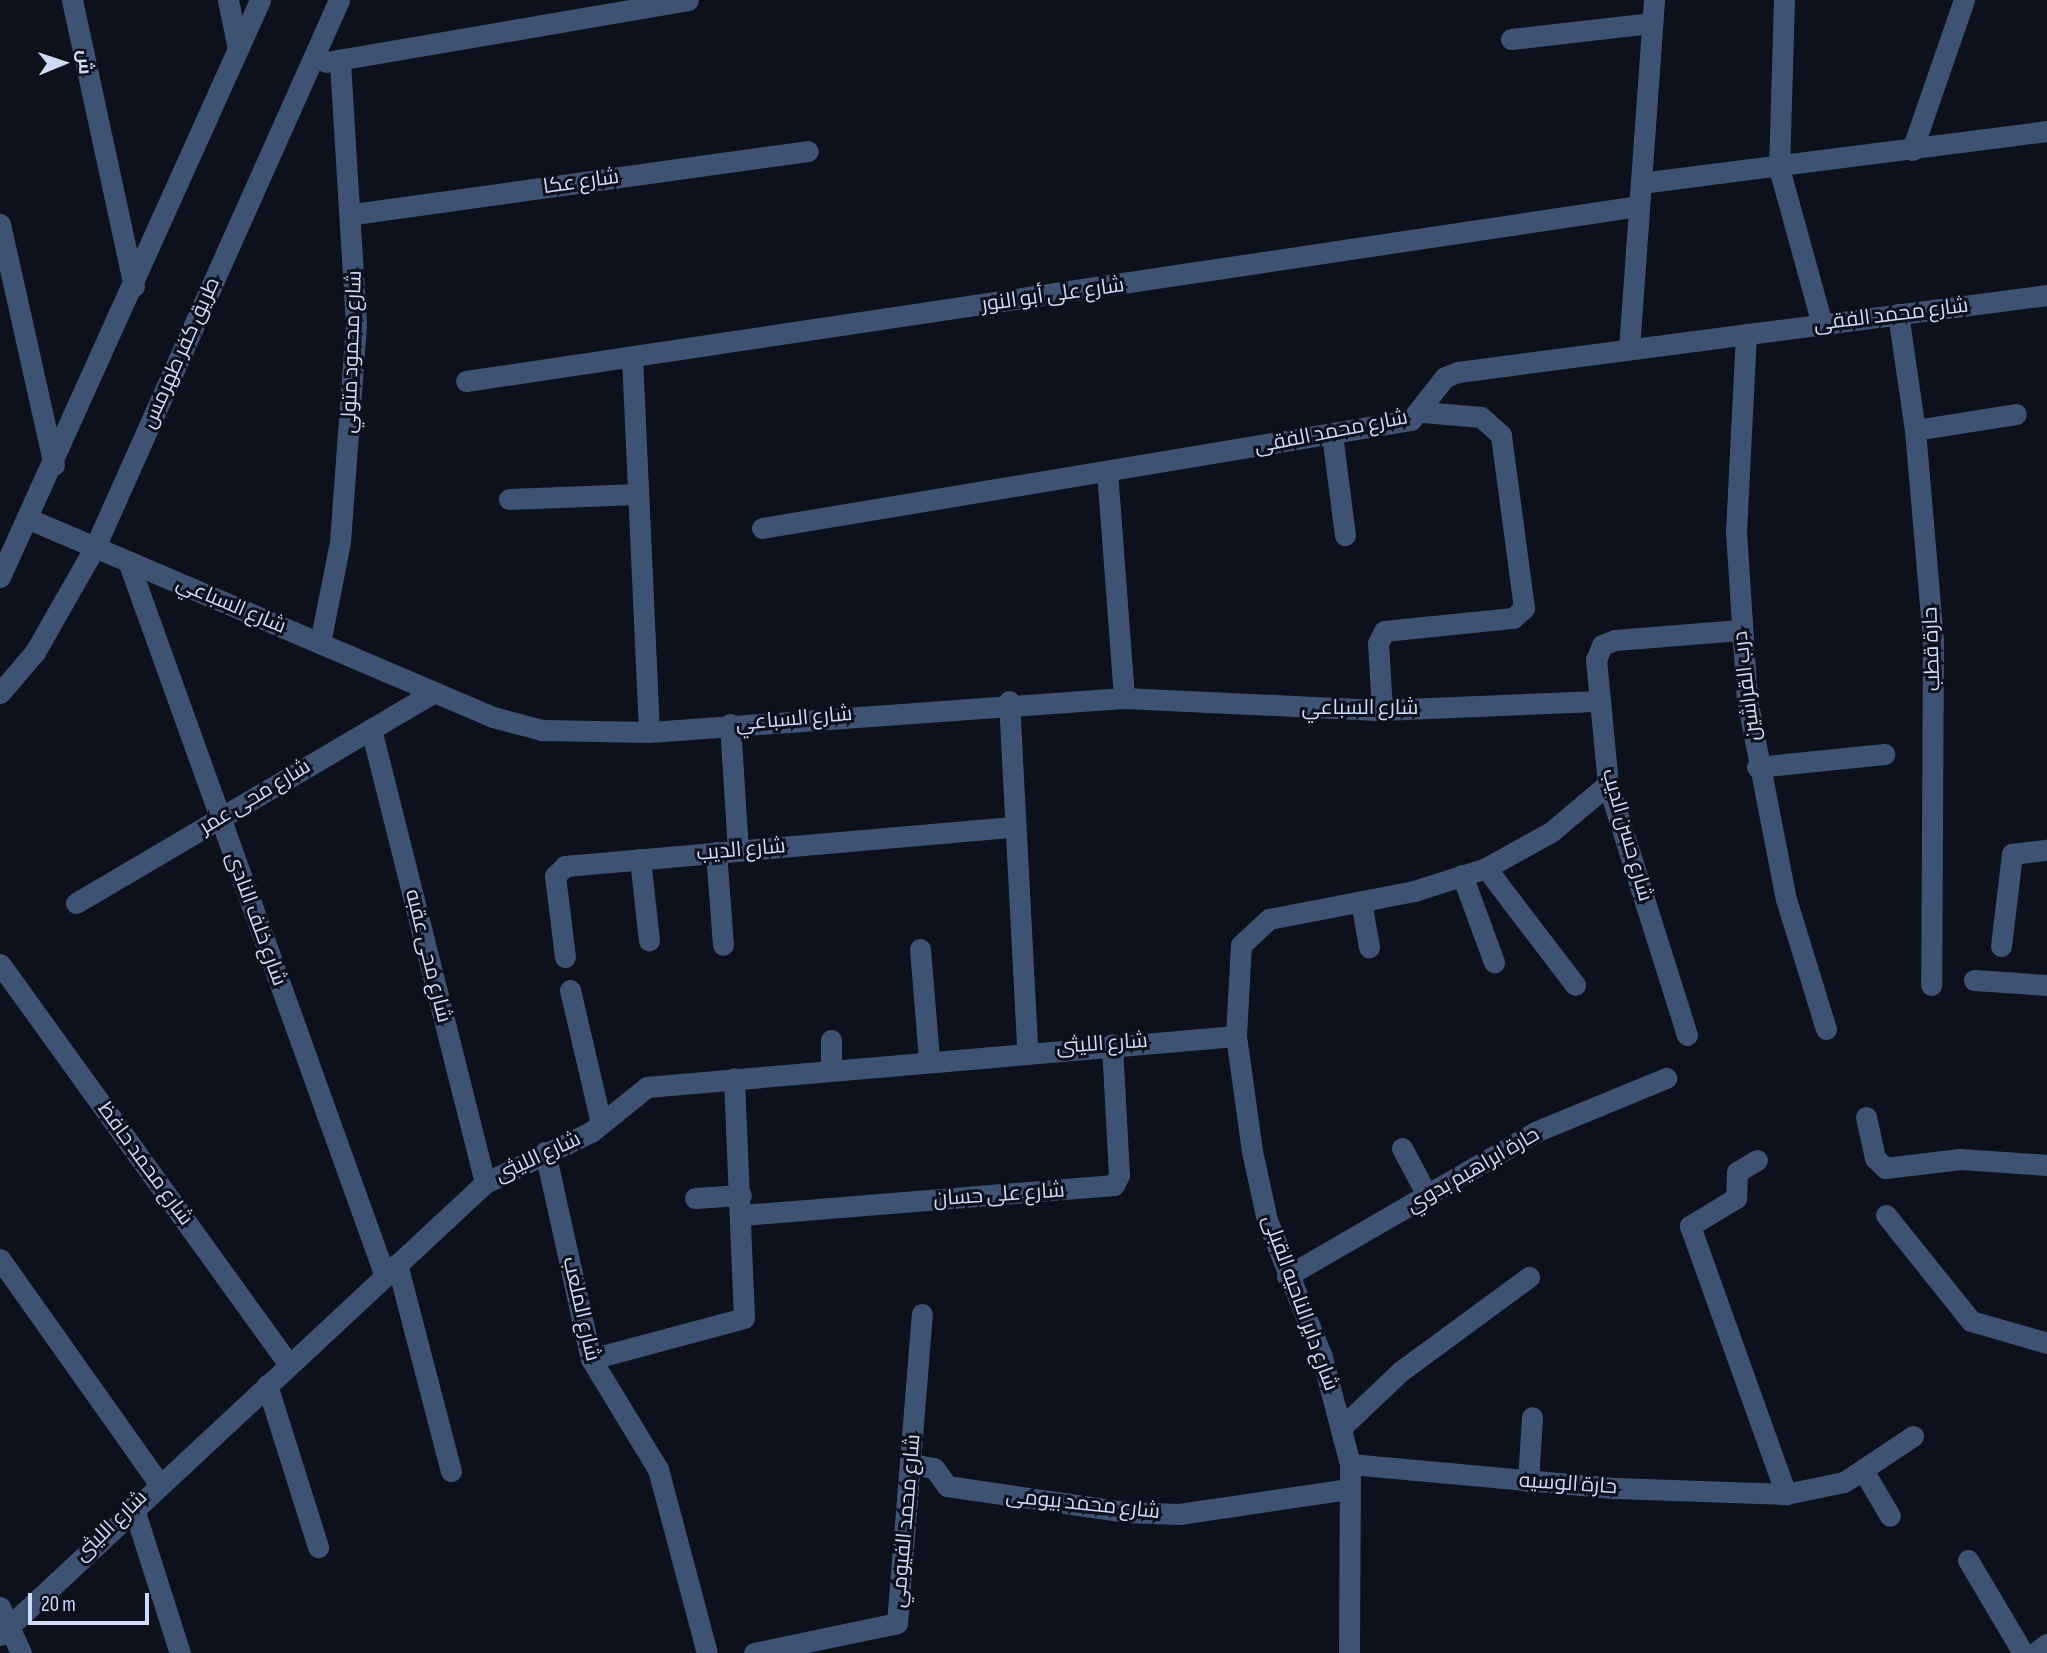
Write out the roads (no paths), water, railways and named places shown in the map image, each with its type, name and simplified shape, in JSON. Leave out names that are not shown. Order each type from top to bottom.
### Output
[{"type":"street","points":[[72,0],[134,286]]},
{"type":"street","points":[[228,0],[238,49]]},
{"type":"street","points":[[1,573],[54,465],[260,0]]},
{"type":"street","name":"طريق كفر طهرمس","points":[[0,693],[55,622],[95,547],[339,0]]},
{"type":"street","points":[[310,64],[688,0]]},
{"type":"street","points":[[1629,349],[1654,0]]},
{"type":"street","points":[[1784,0],[1779,168],[1822,324]]},
{"type":"street","points":[[1912,150],[1964,0]]},
{"type":"street","points":[[1511,40],[1652,23]]},
{"type":"street","name":"شارع محمود متولي","points":[[320,643],[351,433],[354,214],[340,59]]},
{"type":"street","points":[[1641,183],[1779,168],[2047,131]]},
{"type":"street","name":"شارع عكا","points":[[354,214],[807,151]]},
{"type":"street","name":"شارع على أبو النور","points":[[466,381],[1639,206]]},
{"type":"street","points":[[0,224],[54,465]]},
{"type":"street","name":"شارع محمد الفقى","points":[[762,528],[1411,420],[1423,412],[1436,387],[1458,372],[2047,295]]},
{"type":"street","name":"حارة قطب","points":[[1898,314],[1915,430],[1933,638],[1931,985]]},
{"type":"street","name":"درب القراشين","points":[[1746,334],[1737,444],[1740,630],[1757,767],[1786,899],[1826,1029]]},
{"type":"street","points":[[632,357],[649,732]]},
{"type":"street","points":[[1382,710],[1378,643],[1384,631],[1513,618],[1524,608],[1502,435],[1481,417],[1423,412]]},
{"type":"street","points":[[1915,430],[2016,414]]},
{"type":"street","points":[[1332,433],[1345,535]]},
{"type":"street","points":[[1107,471],[1124,698]]},
{"type":"street","points":[[509,499],[637,494]]},
{"type":"street","name":"شارع السباعي","points":[[29,519],[434,692],[542,730],[649,732],[1009,701],[1124,698],[1382,710],[1600,701]]},
{"type":"street","name":"شارع خلف النادى","points":[[128,561],[219,818],[391,1270],[451,1471]]},
{"type":"street","name":"شارع حسن الديب","points":[[1687,1035],[1608,784],[1595,660],[1602,645],[1740,630]]},
{"type":"street","name":"شارع محى عمر","points":[[76,903],[434,692]]},
{"type":"street","points":[[1009,701],[1027,1049]]},
{"type":"street","points":[[730,724],[738,850]]},
{"type":"street","name":"شارع محى عقبه","points":[[371,729],[485,1183]]},
{"type":"street","points":[[1757,767],[1884,754]]},
{"type":"street","name":"شارع داير الناحيه القبلى","points":[[1349,1653],[1350,1464],[1343,1426],[1287,1276],[1252,1151],[1236,1036],[1241,945],[1251,930],[1289,913],[1361,901],[1486,868],[1551,832],[1608,784]]},
{"type":"street","name":"شارع الديب","points":[[565,957],[556,868],[1015,827]]},
{"type":"street","points":[[2001,946],[2012,854],[2047,850]]},
{"type":"street","points":[[716,852],[723,945]]},
{"type":"street","points":[[640,859],[649,941]]},
{"type":"street","points":[[1486,868],[1575,985]]},
{"type":"street","points":[[1462,876],[1494,962]]},
{"type":"street","points":[[1361,901],[1368,947]]},
{"type":"street","points":[[920,950],[929,1059]]},
{"type":"street","name":"شارع محمد حافظ","points":[[0,964],[289,1365]]},
{"type":"street","points":[[1974,980],[2047,985]]},
{"type":"street","points":[[570,990],[601,1124]]},
{"type":"street","name":"شارع الليثى","points":[[4,1621],[289,1365],[485,1183],[601,1124],[647,1087],[1027,1049],[1236,1036]]},
{"type":"street","points":[[831,1040],[831,1067]]},
{"type":"street","name":"شارع على حسان","points":[[741,1205],[1114,1185],[1119,1175],[1112,1044]]},
{"type":"street","points":[[590,1359],[744,1318],[734,1078]]},
{"type":"street","name":"حارة ابراهيم بدوي","points":[[1287,1276],[1428,1197],[1535,1132],[1666,1078]]},
{"type":"street","points":[[1866,1117],[1875,1158],[1885,1168],[1960,1159],[2047,1164]]},
{"type":"street","points":[[1402,1148],[1428,1197]]},
{"type":"street","name":"شارع الملعب","points":[[545,1152],[590,1359],[658,1469],[699,1651]]},
{"type":"street","points":[[1757,1160],[1737,1172],[1736,1198],[1690,1226],[1786,1494]]},
{"type":"street","points":[[695,1198],[741,1205]]},
{"type":"street","points":[[1886,1214],[1971,1321],[2047,1343]]},
{"type":"street","points":[[0,1259],[158,1482]]},
{"type":"street","points":[[1343,1426],[1422,1354],[1529,1277]]},
{"type":"street","name":"شارع محمد الفيومي","points":[[754,1653],[897,1623],[922,1314]]},
{"type":"street","points":[[267,1385],[318,1547]]},
{"type":"street","points":[[1528,1481],[1532,1417]]},
{"type":"street","name":"حارة الوسيه","points":[[1350,1464],[1528,1481],[1786,1494],[1822,1490],[1863,1470],[1913,1436]]},
{"type":"street","name":"شارع محمد بيومى","points":[[911,1464],[934,1468],[947,1486],[1125,1512],[1179,1514],[1349,1489]]},
{"type":"street","points":[[1863,1470],[1890,1516]]},
{"type":"street","points":[[133,1506],[180,1653]]},
{"type":"street","points":[[1968,1560],[2023,1653]]},
{"type":"street","points":[[4,1621],[21,1653]]},
{"type":"street","points":[[2035,1653],[2047,1644]]}]
